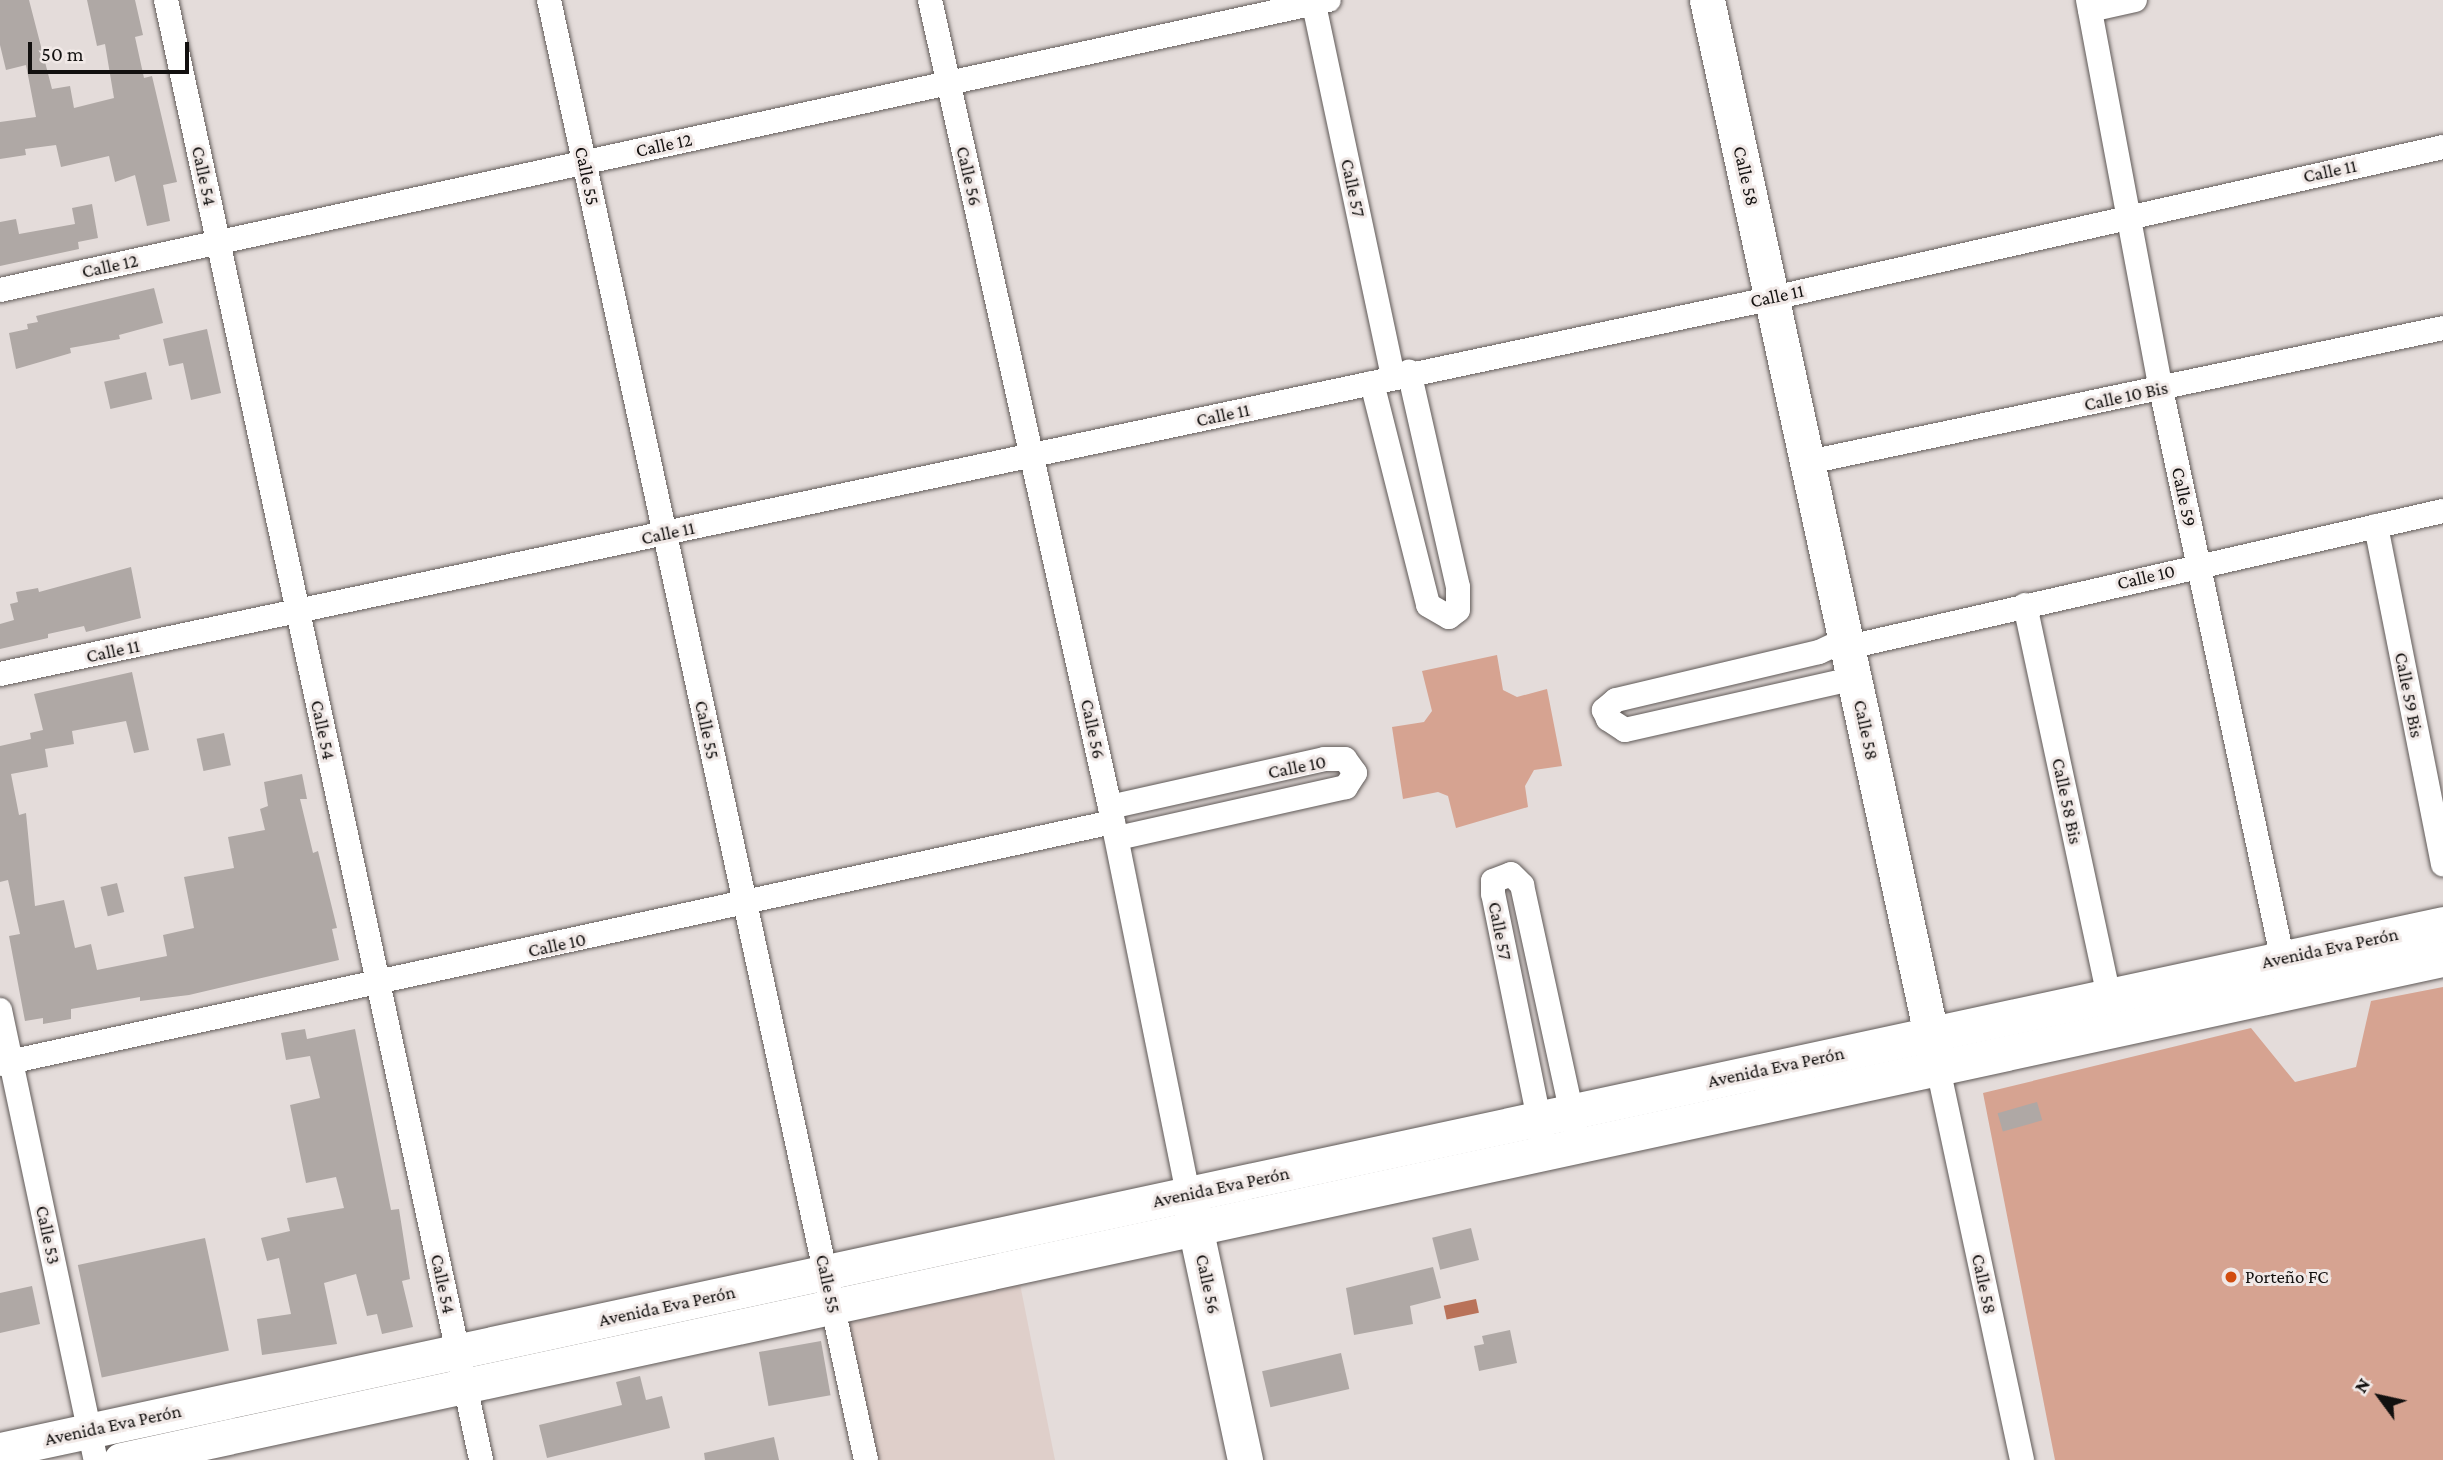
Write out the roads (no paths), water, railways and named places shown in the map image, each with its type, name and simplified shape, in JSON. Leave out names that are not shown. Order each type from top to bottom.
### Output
[{"type":"main road","name":"Calle 58","points":[[1707,0],[1851,655],[1938,1068]]},
{"type":"main road","name":"Avenida Eva Perón","points":[[0,1450],[93,1445],[457,1351],[2443,924]]},
{"type":"main road","name":"Avenida Eva Perón","points":[[121,1460],[2443,959]]},
{"type":"main road","name":"Calle 56","points":[[1188,1194],[1245,1460]]},
{"type":"street","name":"Calle 54","points":[[166,0],[481,1460]]},
{"type":"street","name":"Calle 55","points":[[549,0],[866,1460]]},
{"type":"street","name":"Calle 56","points":[[930,0],[1034,455],[1113,822],[1188,1194]]},
{"type":"street","points":[[2089,5],[2135,0]]},
{"type":"street","name":"Calle 12","points":[[0,290],[1319,1]]},
{"type":"street","name":"Calle 57","points":[[1319,1],[1391,377],[1428,605],[1449,617],[1458,610],[1458,587],[1391,377]]},
{"type":"street","name":"Calle 59","points":[[2089,5],[2161,389],[2290,992]]},
{"type":"street","name":"Calle 11","points":[[0,674],[298,613],[1391,377],[1773,298],[2130,215],[2443,147]]},
{"type":"street","name":"Calle 10 Bis","points":[[1809,462],[2443,328]]},
{"type":"street","name":"Calle 10","points":[[1851,655],[1819,652],[1616,700],[1604,710],[1608,719],[1625,730],[1851,655],[2025,605],[2443,511]]},
{"type":"street","name":"Calle 59 Bis","points":[[2376,526],[2443,864]]},
{"type":"street","name":"Calle 58 Bis","points":[[2025,605],[2109,996]]},
{"type":"street","name":"Calle 10","points":[[6,1063],[745,905],[1113,822],[1324,759],[1345,759],[1355,773],[1346,787],[1113,822]]},
{"type":"street","name":"Calle 57","points":[[1545,1153],[1555,1115],[1522,885],[1511,874],[1493,881],[1493,894],[1555,1115],[1580,1145]]},
{"type":"street","name":"Calle 53","points":[[0,1010],[6,1063],[93,1445]]},
{"type":"street","name":"Calle 58","points":[[1938,1068],[2022,1460]]},
{"type":"place","name":"Porteño FC","points":[[2231,1277]]}]
